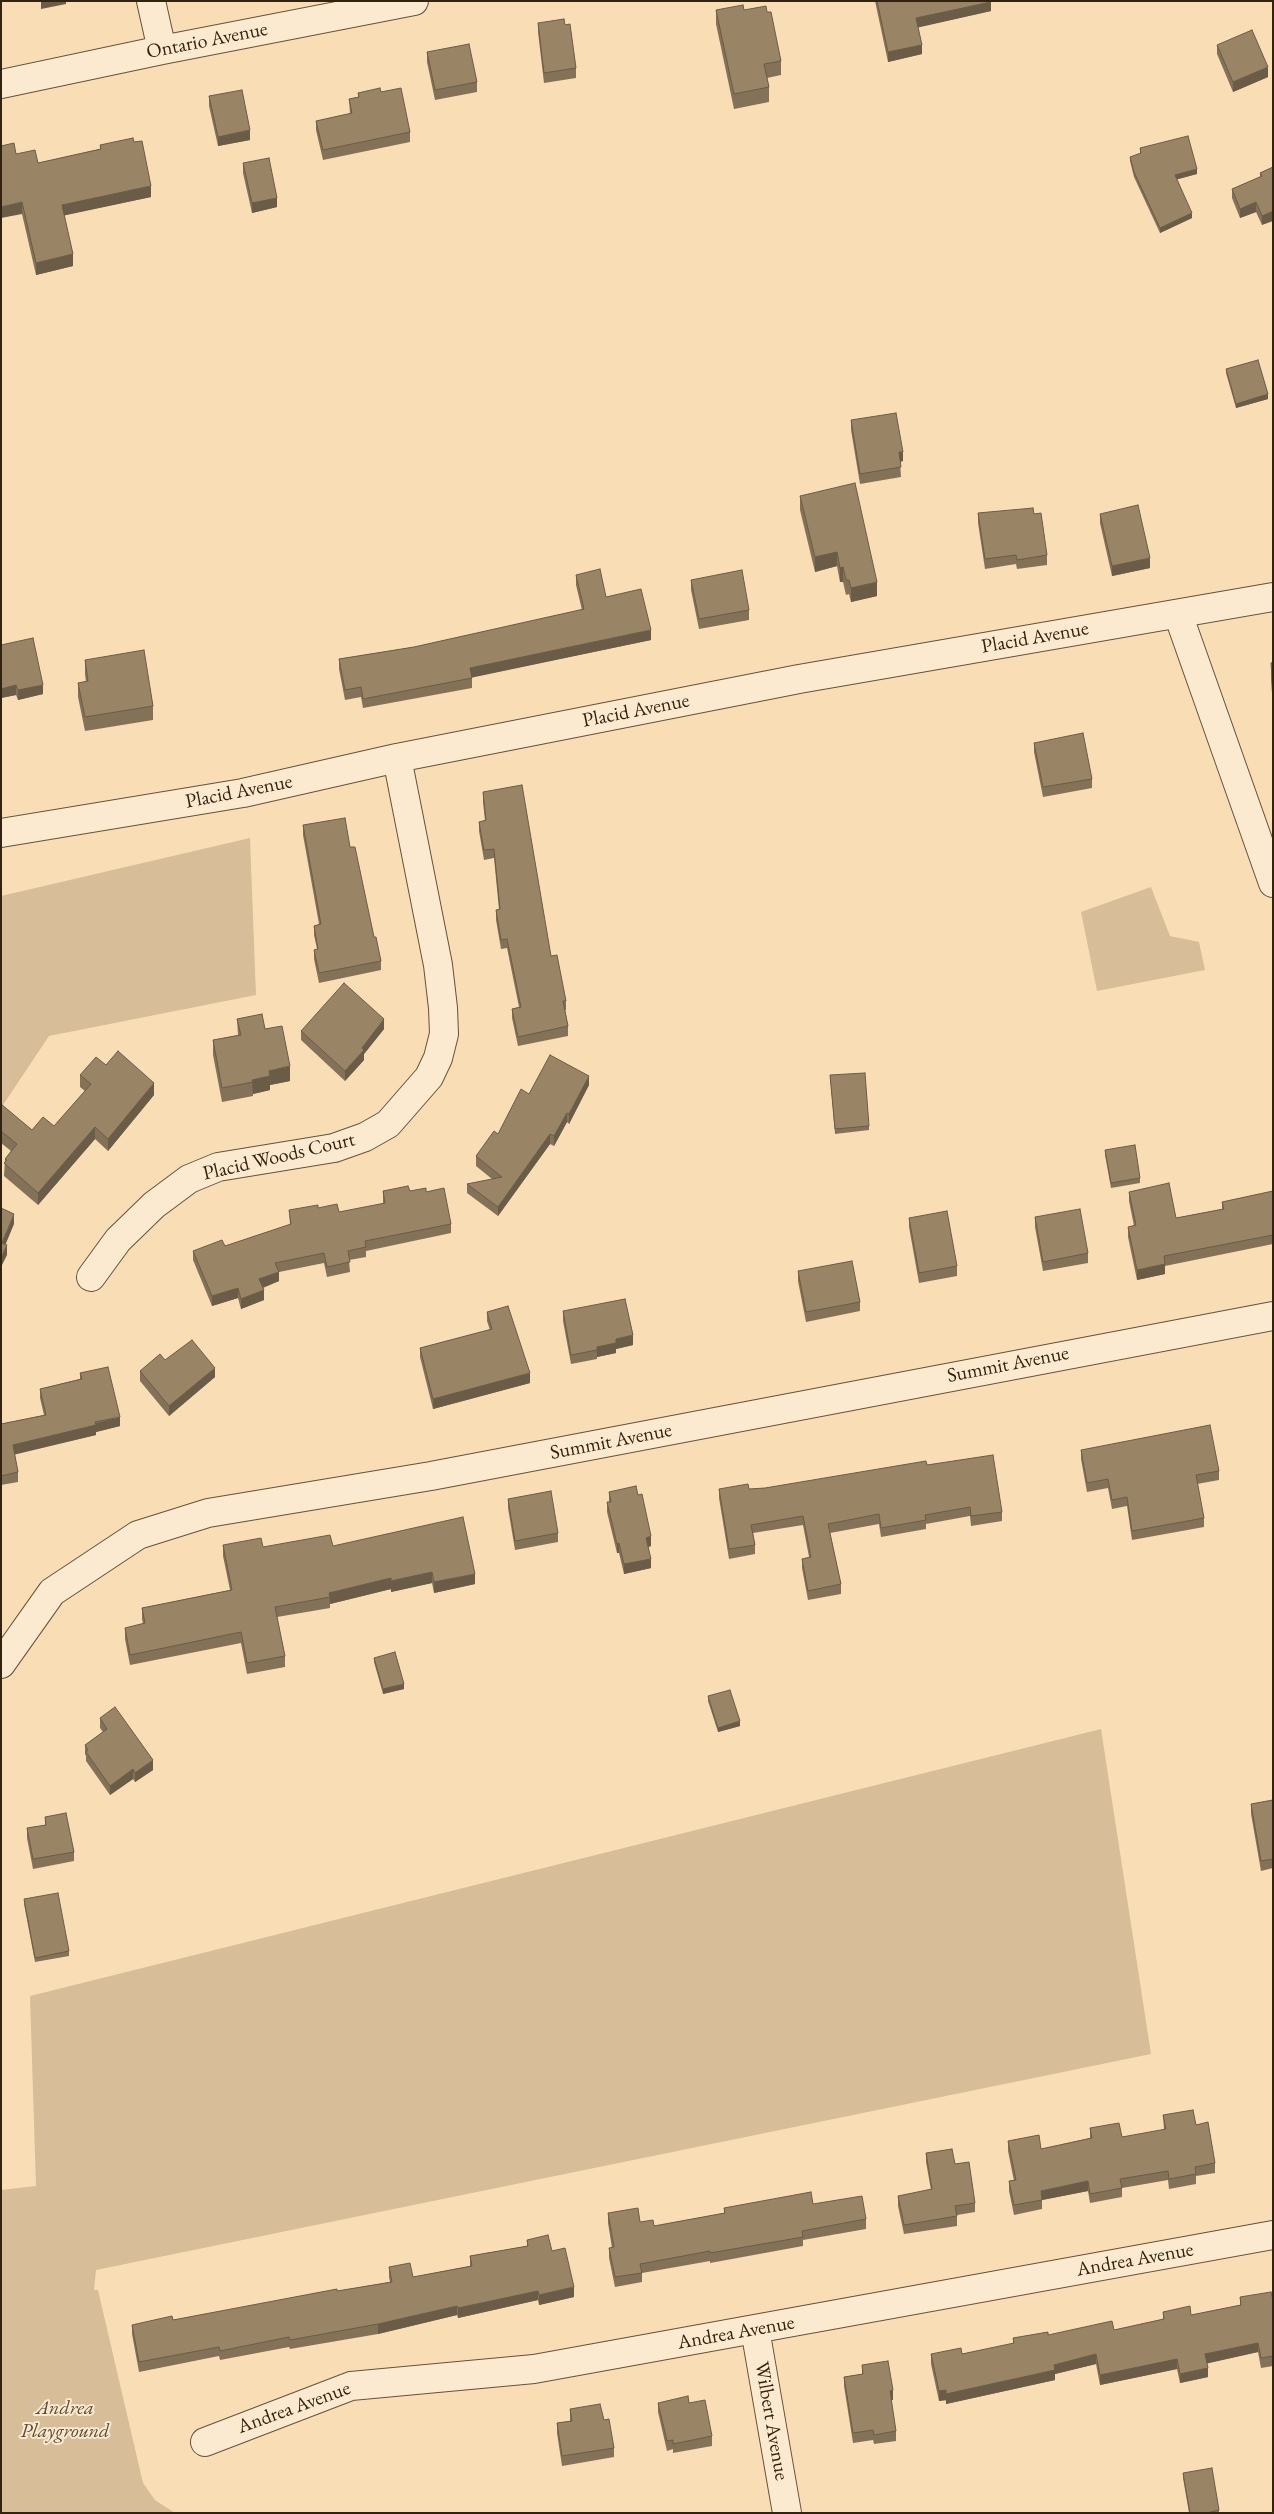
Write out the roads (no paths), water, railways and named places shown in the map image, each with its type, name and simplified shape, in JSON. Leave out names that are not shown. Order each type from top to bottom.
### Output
[{"type":"street","points":[[151,1],[162,50]]},
{"type":"street","name":"Ontario Avenue","points":[[1,84],[162,50],[414,1]]},
{"type":"street","name":"Placid Avenue","points":[[1,833],[244,792],[397,758],[799,679],[1273,597]]},
{"type":"street","points":[[1178,614],[1273,883]]},
{"type":"street","name":"Placid Woods Court","points":[[92,1277],[118,1240],[154,1205],[189,1179],[218,1167],[334,1148],[365,1136],[388,1124],[429,1077],[438,1058],[444,1034],[443,1008],[438,965],[397,758]]},
{"type":"street","name":"Summit Avenue","points":[[1,1664],[52,1592],[138,1535],[208,1513],[431,1476],[1273,1316]]},
{"type":"street","name":"Andrea Avenue","points":[[205,2442],[350,2386],[534,2369],[1273,2235]]},
{"type":"street","name":"Wilbert Avenue","points":[[755,2329],[787,2513]]},
{"type":"park label","name":"Andrea Playground","points":[[65,2420]]}]
